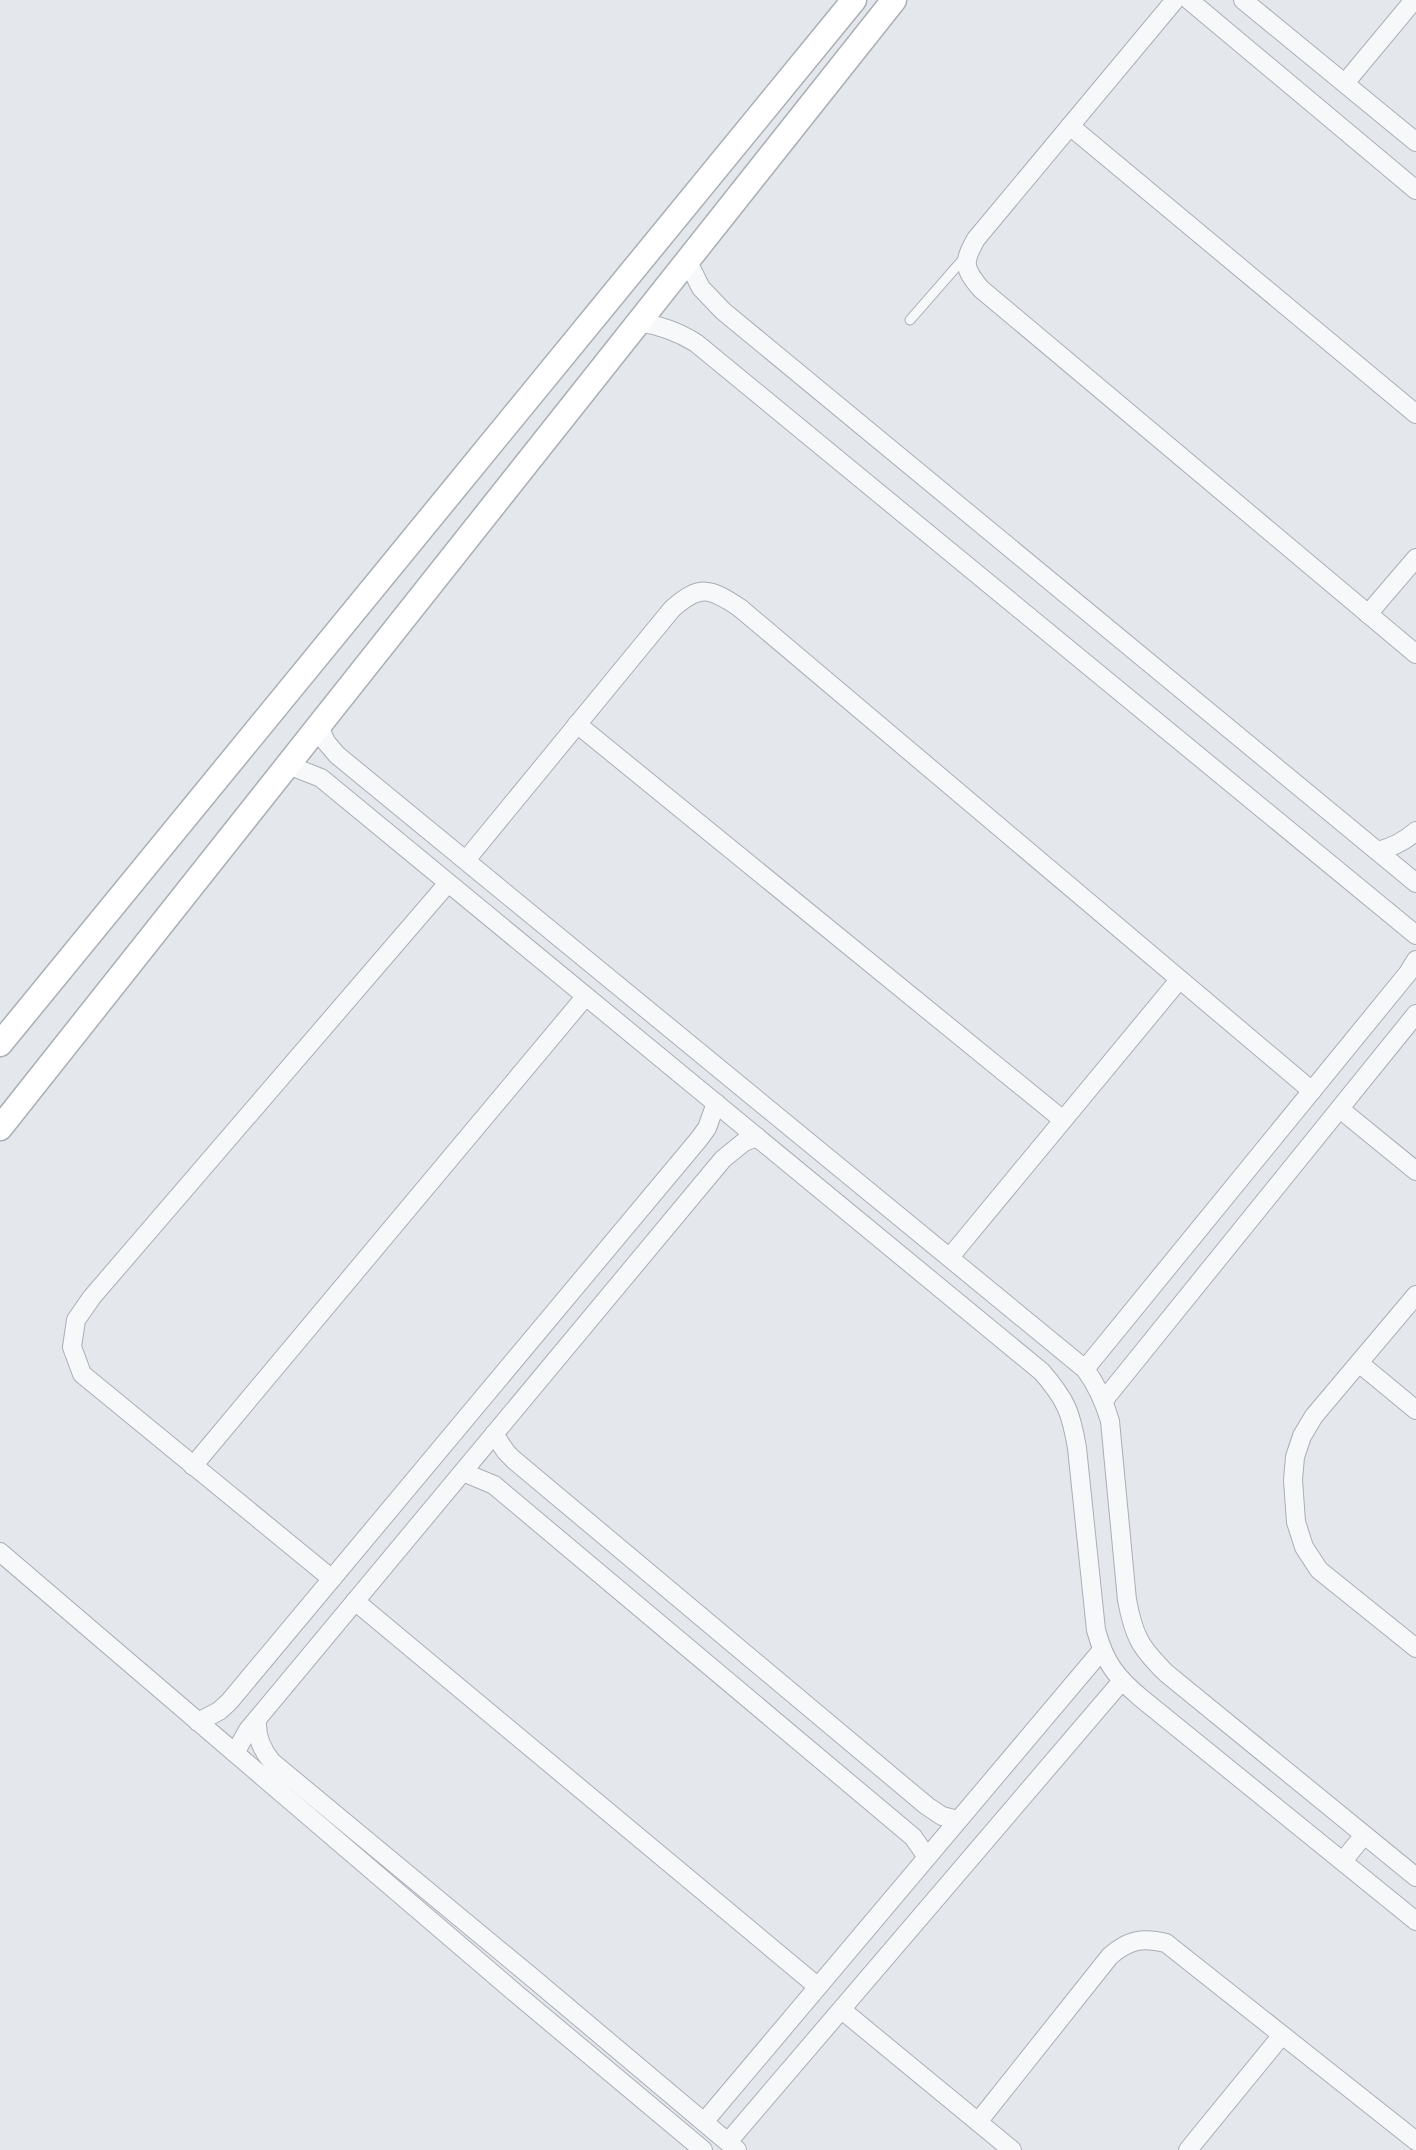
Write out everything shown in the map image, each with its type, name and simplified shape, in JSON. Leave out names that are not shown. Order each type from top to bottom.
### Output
[{"type":"street","points":[[0,1044],[854,0]]},
{"type":"street","points":[[0,1128],[894,0]]},
{"type":"street","points":[[1175,0],[976,239],[967,256],[968,274],[981,289],[1416,654]]},
{"type":"street","points":[[1189,0],[1416,190]]},
{"type":"street","points":[[1242,0],[1416,142]]},
{"type":"street","points":[[1345,83],[1414,0]]},
{"type":"street","points":[[1070,126],[1416,414]]},
{"type":"street","points":[[687,260],[701,288],[723,311],[1416,883]]},
{"type":"street","points":[[637,322],[658,325],[696,342],[1416,935]]},
{"type":"street","points":[[1368,614],[1416,558]]},
{"type":"street","points":[[466,860],[672,609],[686,597],[702,591],[721,595],[751,616],[1312,1091]]},
{"type":"street","points":[[577,724],[1063,1120]]},
{"type":"street","points":[[319,726],[326,742],[337,755],[1085,1369],[1104,1400],[1110,1421],[1127,1600],[1133,1628],[1146,1653],[1166,1673],[1416,1877]]},
{"type":"street","points":[[288,765],[321,778],[1042,1372],[1060,1394],[1072,1420],[1096,1630],[1110,1667],[1121,1682],[1416,1921]]},
{"type":"street","points":[[1378,851],[1395,846],[1416,831]]},
{"type":"street","points":[[332,1578],[82,1374],[72,1347],[76,1320],[92,1297],[448,883]]},
{"type":"street","points":[[1085,1369],[1416,960]]},
{"type":"street","points":[[950,1257],[1179,979]]},
{"type":"street","points":[[193,1466],[585,996]]},
{"type":"street","points":[[1104,1400],[1416,1014]]},
{"type":"street","points":[[198,1722],[219,1711],[229,1702],[699,1139],[707,1128],[716,1103]]},
{"type":"street","points":[[1340,1109],[1416,1171]]},
{"type":"street","points":[[235,1754],[257,1720],[723,1159],[744,1142],[757,1138]]},
{"type":"street","points":[[1416,1296],[1314,1416],[1302,1436],[1295,1457],[1293,1480],[1296,1522],[1304,1548],[1319,1570],[1416,1648]]},
{"type":"street","points":[[1359,1363],[1416,1410]]},
{"type":"street","points":[[494,1434],[514,1460],[927,1806],[942,1816],[958,1820]]},
{"type":"street","points":[[463,1472],[494,1485],[907,1831],[919,1842],[927,1857]]},
{"type":"street","points":[[0,1552],[703,2150]]},
{"type":"street","points":[[355,1601],[817,1986]]},
{"type":"street","points":[[704,2122],[1102,1650]]},
{"type":"street","points":[[257,1720],[260,1745],[272,1762],[732,2146],[842,2010],[1121,1682]]},
{"type":"street","points":[[907,1831],[927,1806]]},
{"type":"street","points":[[1343,1861],[1364,1835]]},
{"type":"street","points":[[978,2122],[1110,1956],[1122,1946],[1136,1940],[1151,1939],[1166,1943],[1416,2141]]},
{"type":"street","points":[[520,1996],[534,1979]]},
{"type":"street","points":[[842,2010],[1012,2150]]},
{"type":"street","points":[[1188,2150],[1282,2035]]},
{"type":"lane","points":[[910,320],[967,256]]}]
